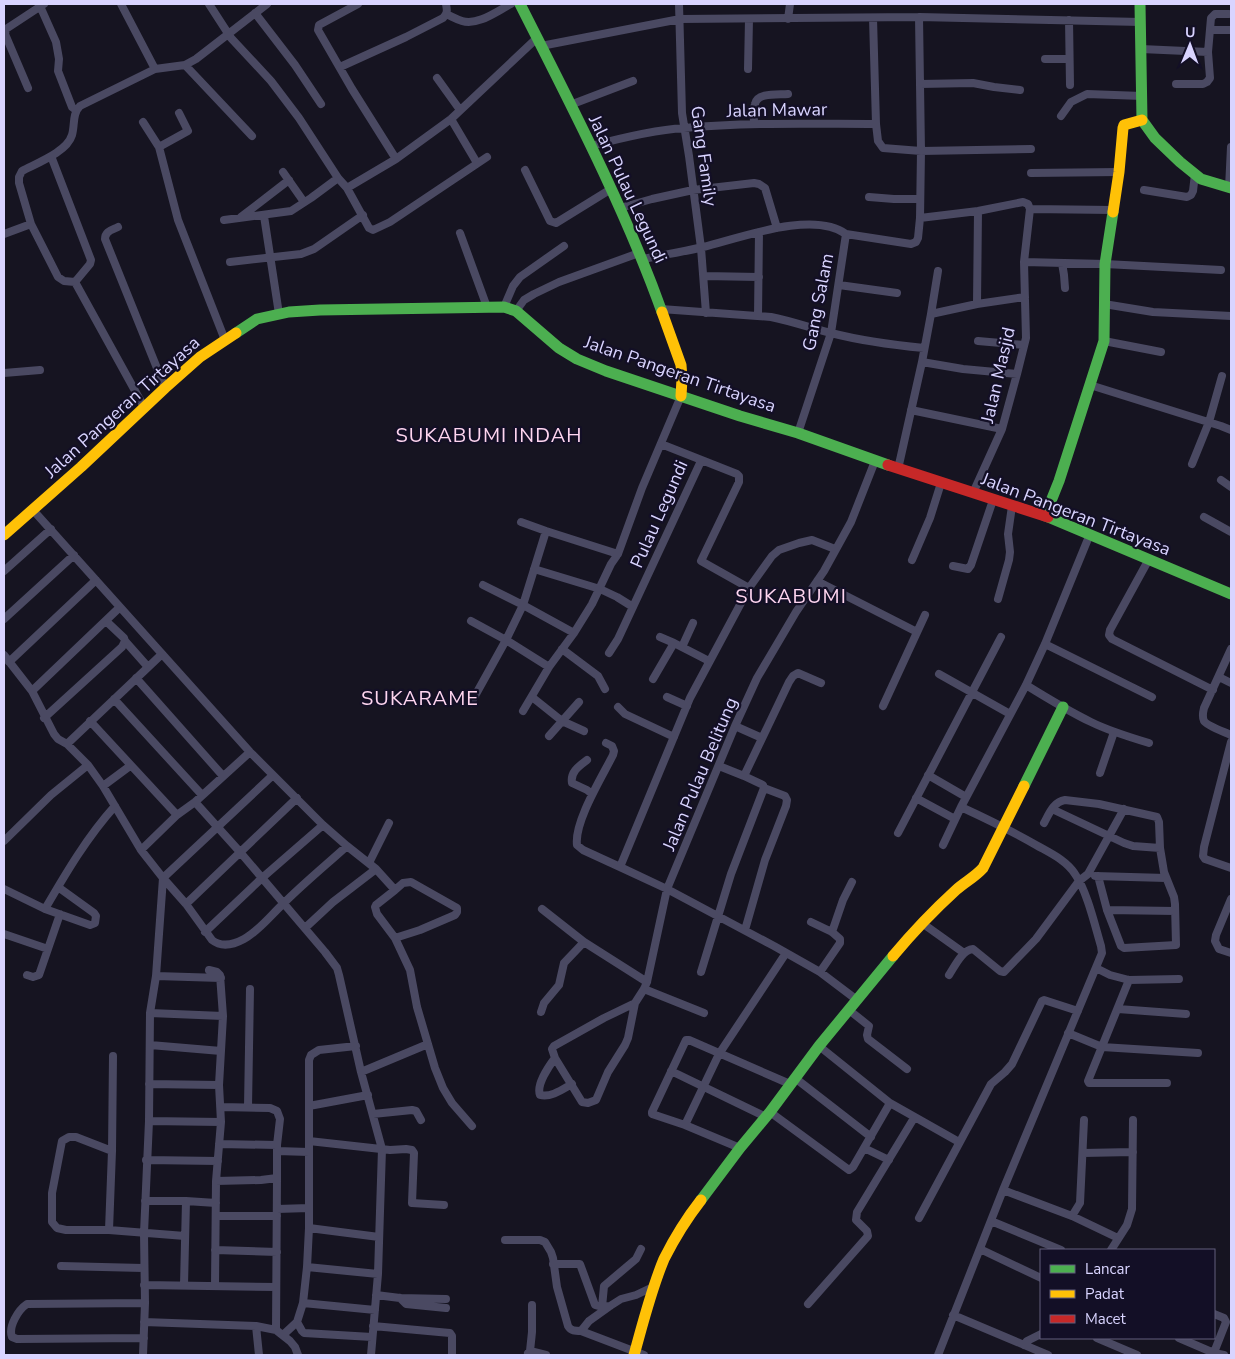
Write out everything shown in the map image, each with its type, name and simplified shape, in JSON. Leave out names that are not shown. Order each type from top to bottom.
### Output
[{"type":"street","points":[[120,4],[155,69]]},
{"type":"street","points":[[209,4],[228,34],[247,57],[271,81],[299,118],[338,178],[347,188],[369,228],[373,230],[390,222],[487,156]]},
{"type":"street","points":[[75,282],[64,281],[58,277],[31,224],[19,183],[22,171],[57,153],[68,143],[72,135],[76,110],[88,102],[155,69],[186,65],[267,4]]},
{"type":"street","points":[[358,4],[318,27],[352,89],[396,159]]},
{"type":"street","points":[[340,67],[406,38],[443,18],[447,10],[446,4]]},
{"type":"street","points":[[446,14],[461,21],[474,21],[484,19],[511,4]]},
{"type":"street","name":"Jalan Pulau Legundi","points":[[520,4],[611,189],[641,256],[681,365],[680,396]]},
{"type":"street","name":"Gang Family","points":[[680,4],[683,128],[689,156],[701,248],[706,313]]},
{"type":"street","points":[[788,19],[790,4]]},
{"type":"street","points":[[1140,4],[1142,120],[1156,138],[1195,174],[1207,181],[1230,188],[1231,147]]},
{"type":"street","points":[[28,88],[5,31],[42,5],[58,50],[58,71],[72,107],[76,110]]},
{"type":"street","points":[[255,13],[295,65],[321,104]]},
{"type":"street","points":[[1176,84],[1202,84],[1207,82],[1210,78],[1208,52],[1211,18],[1213,15],[1229,14]]},
{"type":"street","points":[[347,188],[396,159],[452,119],[539,42],[680,20],[919,17],[1141,22]]},
{"type":"street","points":[[516,311],[524,300],[559,282],[641,256],[701,248],[777,228],[802,225],[827,226],[846,234],[911,244],[916,242],[920,218],[921,151],[919,17]]},
{"type":"street","points":[[874,18],[876,124],[878,141],[883,148],[921,151],[1031,150]]},
{"type":"street","points":[[748,69],[749,19]]},
{"type":"street","points":[[1069,20],[1070,85]]},
{"type":"street","points":[[1210,30],[1231,30]]},
{"type":"street","points":[[1141,49],[1208,52]]},
{"type":"street","points":[[1045,59],[1070,59]]},
{"type":"street","points":[[186,65],[252,136]]},
{"type":"street","points":[[437,78],[460,110]]},
{"type":"street","points":[[570,105],[633,81]]},
{"type":"street","points":[[920,84],[973,83],[994,88],[1020,90]]},
{"type":"street","points":[[754,124],[755,102],[757,98],[788,94]]},
{"type":"street","points":[[1061,116],[1071,102],[1087,94],[1142,96]]},
{"type":"street","points":[[159,147],[188,131],[179,113]]},
{"type":"street","points":[[452,119],[477,163]]},
{"type":"street","points":[[1045,516],[1059,481],[1104,341],[1105,264],[1119,172],[1123,128],[1124,125],[1142,120]]},
{"type":"street","points":[[143,122],[159,147],[178,220],[225,340]]},
{"type":"street","name":"Jalan Mawar","points":[[590,146],[639,134],[683,128],[754,124],[876,124]]},
{"type":"street","points":[[51,156],[91,260],[90,264],[75,282]]},
{"type":"street","points":[[525,170],[550,221],[553,223],[556,223],[611,189]]},
{"type":"street","points":[[284,172],[304,202]]},
{"type":"street","points":[[1031,173],[1119,172]]},
{"type":"street","points":[[1144,190],[1186,197],[1191,195],[1193,191],[1195,174]]},
{"type":"street","points":[[224,220],[291,211],[338,178]]},
{"type":"street","points":[[239,218],[288,180]]},
{"type":"street","points":[[620,208],[693,190],[754,183],[765,188],[777,228]]},
{"type":"street","points":[[869,197],[894,200],[920,199]]},
{"type":"street","points":[[920,218],[978,211],[1023,202],[1028,204],[1030,209],[1113,210]]},
{"type":"street","name":"Jalan Masjid","points":[[973,493],[1002,429],[1024,345],[1026,328],[1024,262],[1030,209]]},
{"type":"street","points":[[977,304],[978,211]]},
{"type":"street","points":[[230,262],[301,254],[314,249],[363,215]]},
{"type":"street","points":[[264,216],[279,314]]},
{"type":"street","points":[[4,234],[31,224]]},
{"type":"street","points":[[118,227],[107,232],[105,239],[164,388]]},
{"type":"street","points":[[758,316],[759,232]]},
{"type":"street","points":[[460,233],[487,307]]},
{"type":"street","name":"Gang Salam","points":[[798,433],[831,333],[846,234]]},
{"type":"street","points":[[504,307],[513,286],[520,277],[564,246]]},
{"type":"street","points":[[1024,262],[1221,270]]},
{"type":"street","points":[[1062,263],[1065,288]]},
{"type":"street","points":[[898,469],[932,314],[938,271]]},
{"type":"street","points":[[704,276],[758,277]]},
{"type":"street","points":[[75,282],[144,407]]},
{"type":"street","points":[[839,284],[897,293]]},
{"type":"street","points":[[932,314],[977,304],[1025,297]]},
{"type":"street","points":[[1104,304],[1153,312],[1231,316]]},
{"type":"street","name":"Jalan Pangeran Tirtayasa","points":[[4,535],[89,460],[164,388],[200,358],[256,319],[279,314],[320,310],[504,307],[516,311],[559,348],[577,359],[606,372],[798,433],[898,469],[1045,516],[1231,594]]},
{"type":"street","points":[[662,309],[781,319],[831,333],[887,344],[924,348]]},
{"type":"street","points":[[978,341],[1024,345]]},
{"type":"street","points":[[1104,341],[1160,352]]},
{"type":"street","points":[[922,362],[964,369],[1017,374]]},
{"type":"street","points":[[4,373],[40,370]]},
{"type":"street","points":[[1192,464],[1209,422],[1222,376]]},
{"type":"street","points":[[1090,385],[1231,430]]},
{"type":"street","name":"Pulau Legundi","points":[[609,654],[618,639],[701,461],[661,444],[680,396]]},
{"type":"street","points":[[911,410],[1002,429]]},
{"type":"street","points":[[523,711],[600,589],[611,564],[618,554],[642,488],[661,444]]},
{"type":"street","points":[[701,461],[737,474],[740,479],[701,561],[749,588]]},
{"type":"street","name":"Jalan Pulau Belitung","points":[[572,1084],[582,1102],[588,1103],[596,1100],[608,1072],[628,1038],[635,1003],[645,986],[667,888],[735,726],[757,678],[851,522],[875,461]]},
{"type":"street","points":[[1221,480],[1231,486]]},
{"type":"street","points":[[912,560],[930,518],[941,483]]},
{"type":"street","points":[[953,566],[968,569],[971,566],[993,500]]},
{"type":"street","points":[[998,599],[1009,560],[1008,534],[1012,506]]},
{"type":"street","points":[[33,510],[250,752],[323,825],[376,869],[395,890]]},
{"type":"street","points":[[1204,517],[1231,532]]},
{"type":"street","points":[[521,522],[618,554]]},
{"type":"street","points":[[4,571],[51,529]]},
{"type":"street","points":[[471,703],[523,605],[546,531]]},
{"type":"street","points":[[943,845],[966,797],[1026,685],[1090,534]]},
{"type":"street","points":[[620,867],[687,706],[709,660],[749,588],[772,556],[779,550],[799,542],[812,540],[835,549]]},
{"type":"street","points":[[4,619],[74,554]]},
{"type":"street","points":[[1149,559],[1109,635],[1112,640],[1213,690]]},
{"type":"street","points":[[534,569],[600,589],[633,607]]},
{"type":"street","points":[[9,662],[96,580]]},
{"type":"street","points":[[817,581],[917,632]]},
{"type":"street","points":[[482,585],[574,633]]},
{"type":"street","points":[[32,691],[120,607]]},
{"type":"street","points":[[883,706],[925,615]]},
{"type":"street","points":[[106,620],[148,667]]},
{"type":"street","points":[[471,621],[549,667]]},
{"type":"street","points":[[682,647],[693,623]]},
{"type":"street","points":[[660,637],[709,660]]},
{"type":"street","points":[[898,833],[1001,637]]},
{"type":"street","points":[[44,718],[122,647],[125,641]]},
{"type":"street","points":[[654,679],[674,642]]},
{"type":"street","points":[[1045,644],[1152,697]]},
{"type":"street","points":[[562,649],[598,676],[605,689]]},
{"type":"street","points":[[1231,649],[1204,708],[1203,715],[1207,724],[1231,735]]},
{"type":"street","points":[[67,744],[162,654]]},
{"type":"street","points":[[4,655],[32,691],[44,718],[54,734],[88,765],[103,786],[141,850],[186,904],[205,932],[218,944],[226,946],[243,940],[254,932],[283,903],[347,846]]},
{"type":"street","points":[[744,776],[793,676],[798,673],[821,683]]},
{"type":"street","points":[[939,674],[1010,714]]},
{"type":"street","points":[[1219,677],[1231,683]]},
{"type":"street","points":[[136,678],[223,776]]},
{"type":"street","points":[[1026,685],[1091,722],[1114,732],[1149,743]]},
{"type":"street","points":[[532,697],[562,721],[584,731]]},
{"type":"street","points":[[667,697],[687,706]]},
{"type":"street","points":[[114,699],[202,795]]},
{"type":"street","points":[[549,736],[579,702]]},
{"type":"street","points":[[618,707],[625,714],[674,736]]},
{"type":"street","points":[[505,1240],[543,1241],[553,1258],[558,1292],[568,1326],[574,1331],[581,1331],[638,1354],[658,1275],[665,1258],[691,1213],[819,1046],[913,932],[958,888],[977,875],[983,868],[1063,707]]},
{"type":"street","points":[[90,721],[177,815]]},
{"type":"street","points":[[735,726],[762,738]]},
{"type":"street","points":[[1100,774],[1114,732]]},
{"type":"street","points":[[1231,742],[1203,856],[1205,859],[1231,868]]},
{"type":"street","points":[[606,744],[612,746],[613,755],[592,794],[577,835],[577,845],[583,850],[667,888],[745,930],[820,972],[858,1000]]},
{"type":"street","points":[[141,850],[177,815],[195,802],[250,752]]},
{"type":"street","points":[[587,760],[576,769],[571,780],[572,783],[592,794]]},
{"type":"street","points":[[4,841],[51,795],[88,765]]},
{"type":"street","points":[[103,786],[130,766]]},
{"type":"street","points":[[719,766],[763,785],[764,788],[785,796],[787,800],[765,860],[745,930]]},
{"type":"street","points":[[143,1355],[143,1268],[149,1121],[150,1013],[156,976],[163,878],[272,775]]},
{"type":"street","points":[[928,775],[966,797]]},
{"type":"street","points":[[700,972],[731,874],[764,788]]},
{"type":"street","points":[[186,904],[297,798]]},
{"type":"street","points":[[916,798],[955,819]]},
{"type":"street","points":[[1044,823],[1059,801],[1065,800],[1099,804],[1157,816],[1160,848],[1166,878],[1174,897],[1176,944],[1124,948],[1120,945],[1107,910],[1098,876]]},
{"type":"street","points":[[195,802],[326,952],[337,968],[361,1072],[382,1149],[378,1274],[371,1355]]},
{"type":"street","points":[[45,909],[71,864],[115,806]]},
{"type":"street","points":[[940,1354],[1003,1190],[1102,953],[1086,898],[1076,874],[1059,858],[1004,827],[961,807]]},
{"type":"street","points":[[1052,809],[1132,846],[1160,848]]},
{"type":"street","points":[[949,975],[964,953],[970,948],[1000,972],[1006,970],[1036,939],[1079,881],[1088,874],[1124,809]]},
{"type":"street","points":[[369,863],[389,823]]},
{"type":"street","points":[[205,932],[262,878],[323,825]]},
{"type":"street","points":[[304,928],[333,902],[376,869]]},
{"type":"street","points":[[1088,874],[1166,878]]},
{"type":"street","points":[[395,938],[455,915],[457,908],[411,882],[403,883],[376,904],[375,907],[377,914],[395,938],[410,970],[417,1007],[434,1068],[452,1103],[472,1126]]},
{"type":"street","points":[[832,932],[843,900],[852,882]]},
{"type":"street","points":[[4,889],[45,909],[90,925],[95,923],[96,916],[94,913],[58,887]]},
{"type":"street","points":[[1231,898],[1230,908],[1216,935],[1219,949],[1231,954]]},
{"type":"street","points":[[542,909],[645,986],[704,1013]]},
{"type":"street","points":[[1107,910],[1175,911]]},
{"type":"street","points":[[27,975],[33,977],[38,975],[60,914]]},
{"type":"street","points":[[811,922],[840,938],[840,942],[820,972]]},
{"type":"street","points":[[922,923],[964,953]]},
{"type":"street","points":[[4,934],[48,949]]},
{"type":"street","points":[[541,1012],[544,1002],[559,985],[564,963],[584,942]]},
{"type":"street","points":[[685,1125],[719,1054],[786,953]]},
{"type":"street","points":[[1096,968],[1110,975],[1129,980],[1179,979]]},
{"type":"street","points":[[209,970],[217,972],[221,978],[223,1016],[216,1181],[215,1286]]},
{"type":"street","points":[[156,976],[221,978]]},
{"type":"street","points":[[1129,980],[1088,1080],[1089,1082],[1167,1083]]},
{"type":"street","points":[[248,1107],[250,989]]},
{"type":"street","points":[[919,1218],[991,1084],[1012,1064],[1042,1001],[1078,1011]]},
{"type":"street","points":[[555,1058],[540,1085],[540,1095],[549,1095],[572,1084],[555,1058],[552,1049],[554,1046],[635,1003]]},
{"type":"street","points":[[1118,1009],[1186,1014]]},
{"type":"street","points":[[849,1010],[869,1026],[868,1038],[908,1069]]},
{"type":"street","points":[[150,1013],[223,1016]]},
{"type":"street","points":[[1068,1033],[1102,1047],[1198,1053]]},
{"type":"street","points":[[740,1148],[652,1113],[686,1040],[792,1081],[871,1136]]},
{"type":"street","points":[[361,1072],[428,1044]]},
{"type":"street","points":[[150,1045],[221,1051]]},
{"type":"street","points":[[283,1335],[298,1322],[303,1303],[307,1267],[311,1055],[319,1050],[356,1046]]},
{"type":"street","points":[[819,1046],[890,1103],[959,1142]]},
{"type":"street","points":[[109,1230],[113,1056]]},
{"type":"street","points":[[671,1071],[768,1114],[849,1170],[853,1167],[890,1103]]},
{"type":"street","points":[[149,1084],[219,1085]]},
{"type":"street","points":[[309,1106],[368,1095]]},
{"type":"street","points":[[220,1107],[270,1108],[277,1111],[280,1119],[277,1148],[276,1330]]},
{"type":"street","points":[[373,1114],[412,1110],[416,1111],[421,1120]]},
{"type":"street","points":[[808,1304],[868,1236],[867,1231],[856,1220],[857,1212],[914,1118]]},
{"type":"street","points":[[1072,1216],[1080,1203],[1084,1120]]},
{"type":"street","points":[[1112,1249],[1127,1225],[1132,1209],[1133,1120]]},
{"type":"street","points":[[149,1121],[220,1122]]},
{"type":"street","points":[[112,1151],[76,1137],[69,1137],[62,1141],[52,1193],[52,1222],[57,1228],[185,1236]]},
{"type":"street","points":[[309,1141],[390,1150],[409,1149],[413,1151],[412,1203],[444,1205]]},
{"type":"street","points":[[219,1144],[309,1152]]},
{"type":"street","points":[[864,1148],[889,1160]]},
{"type":"street","points":[[1083,1152],[1132,1152]]},
{"type":"street","points":[[146,1160],[218,1161]]},
{"type":"street","points":[[216,1181],[278,1178]]},
{"type":"street","points":[[1003,1190],[1072,1216],[1118,1238]]},
{"type":"street","points":[[145,1201],[216,1203]]},
{"type":"street","points":[[184,1285],[186,1201]]},
{"type":"street","points":[[216,1216],[309,1208]]},
{"type":"street","points":[[991,1221],[1057,1249]]},
{"type":"street","points":[[309,1228],[379,1237]]},
{"type":"street","points":[[591,1292],[604,1286],[636,1259],[641,1249]]},
{"type":"street","points":[[215,1250],[277,1252]]},
{"type":"street","points":[[980,1250],[1040,1278]]},
{"type":"street","points":[[553,1264],[580,1264],[591,1292],[602,1306]]},
{"type":"street","points":[[62,1266],[143,1268]]},
{"type":"street","points":[[307,1267],[378,1274]]},
{"type":"street","points":[[144,1285],[276,1287]]},
{"type":"street","points":[[581,1331],[602,1306],[604,1286]]},
{"type":"street","points":[[589,1321],[591,1312],[602,1306],[636,1295],[655,1286]]},
{"type":"street","points":[[376,1295],[400,1298],[446,1299]]},
{"type":"street","points":[[400,1298],[406,1304],[446,1308]]},
{"type":"street","points":[[144,1303],[27,1304],[22,1307],[11,1328],[12,1338],[17,1339],[144,1338]]},
{"type":"street","points":[[303,1303],[375,1310]]},
{"type":"street","points":[[532,1305],[532,1332],[529,1353],[546,1355]]},
{"type":"street","points":[[1213,1354],[1226,1322],[1224,1318],[1215,1314]]},
{"type":"street","points":[[953,1316],[1048,1355]]},
{"type":"street","points":[[144,1322],[256,1326],[276,1330],[295,1347],[298,1355]]},
{"type":"street","points":[[295,1347],[302,1332],[298,1322]]},
{"type":"street","points":[[256,1326],[260,1355]]},
{"type":"street","points":[[373,1326],[450,1333],[452,1336],[452,1355]]},
{"type":"street","points":[[302,1332],[372,1337]]},
{"type":"street","points":[[1024,1345],[1027,1340],[1040,1334]]},
{"type":"street","points":[[1099,1339],[1137,1355]]},
{"type":"street","points":[[1182,1339],[1213,1354],[1224,1355]]},
{"type":"traffic: fast","points":[[520,4],[614,195],[662,312]]},
{"type":"traffic: fast","points":[[1140,4],[1142,120],[1155,138],[1201,179],[1231,188]]},
{"type":"traffic: fast","points":[[1045,516],[1059,481],[1104,341],[1105,264],[1113,212]]},
{"type":"traffic: fast","points":[[236,333],[257,319],[289,312],[504,307],[516,311],[559,348],[577,359],[606,371],[740,416],[798,433],[888,465]]},
{"type":"traffic: fast","points":[[1048,517],[1231,594]]},
{"type":"traffic: fast","points":[[1024,786],[1063,707]]},
{"type":"traffic: fast","points":[[701,1200],[819,1046],[893,956]]},
{"type":"traffic: slow","points":[[1113,212],[1123,128],[1124,125],[1142,120]]},
{"type":"traffic: slow","points":[[662,312],[681,365],[681,396]]},
{"type":"traffic: slow","points":[[4,535],[200,357],[236,333]]},
{"type":"traffic: slow","points":[[893,956],[939,906],[983,868],[1024,786]]},
{"type":"traffic: slow","points":[[634,1355],[651,1295],[664,1259],[681,1229],[701,1200]]},
{"type":"traffic: jam","points":[[888,465],[1048,517]]},
{"type":"district","name":"SUKABUMI INDAH","points":[[489,435]]},
{"type":"district","name":"SUKABUMI","points":[[791,596]]},
{"type":"district","name":"SUKARAME","points":[[420,698]]}]
